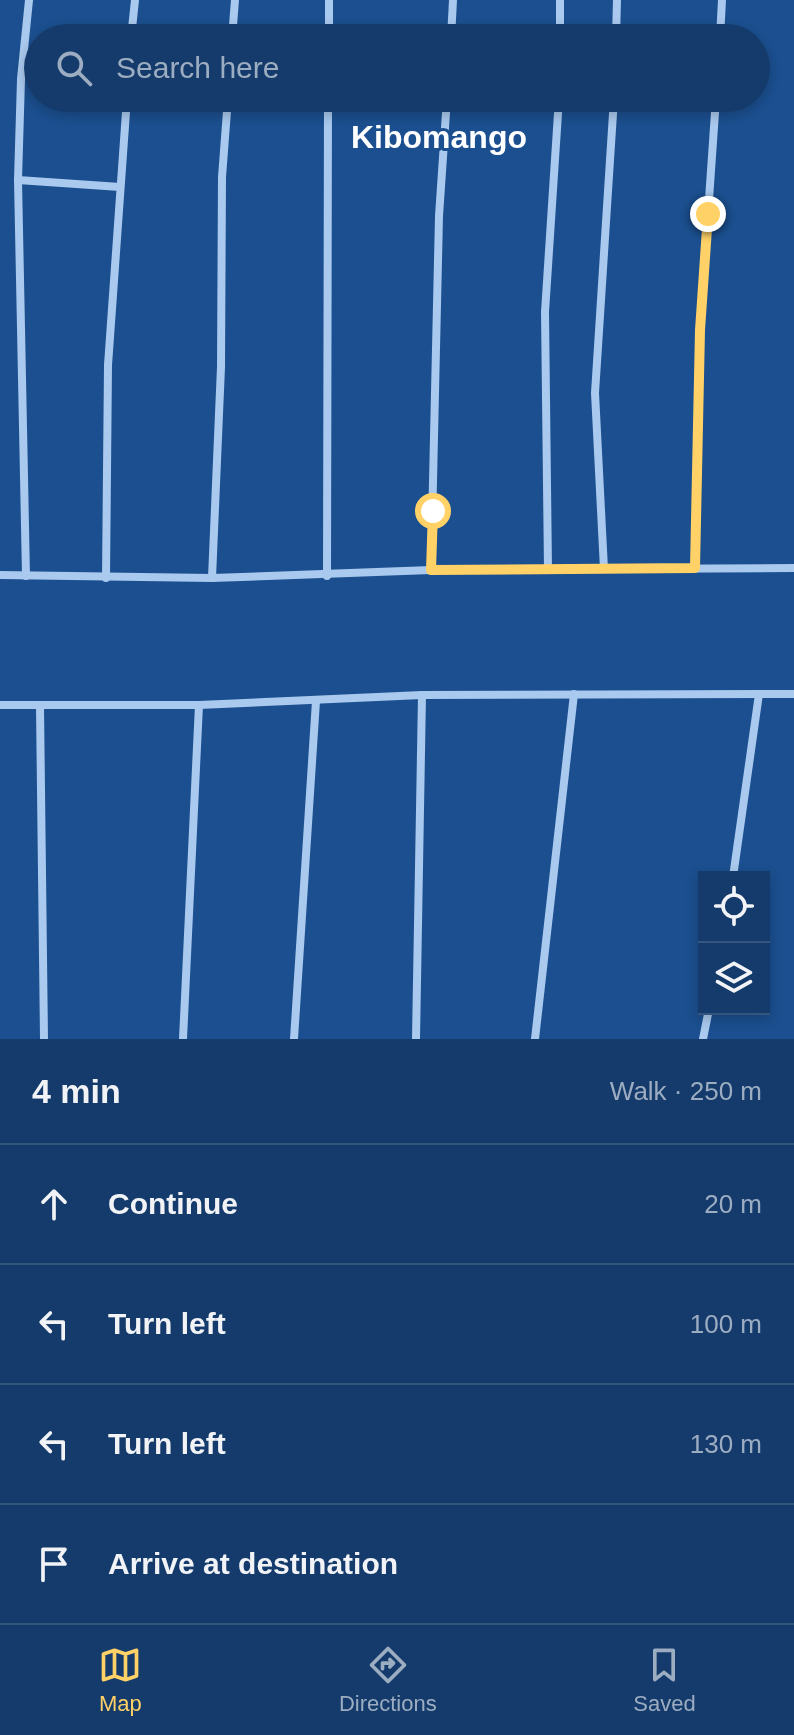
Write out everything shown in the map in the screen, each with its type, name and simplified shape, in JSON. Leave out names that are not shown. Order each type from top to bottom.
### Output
[{"type":"street","points":[[27,24],[29,0]]},
{"type":"street","points":[[132,24],[135,0]]},
{"type":"street","points":[[233,24],[235,0]]},
{"type":"street","points":[[329,0],[329,24]]},
{"type":"street","points":[[452,24],[453,0]]},
{"type":"street","points":[[560,0],[560,24]]},
{"type":"street","points":[[616,24],[617,0]]},
{"type":"street","points":[[721,24],[722,0]]},
{"type":"street","points":[[24,49],[18,180],[24,356],[26,576]]},
{"type":"street","points":[[106,578],[108,365],[126,112]]},
{"type":"street","points":[[212,578],[221,367],[222,177],[227,112]]},
{"type":"street","points":[[327,576],[328,112]]},
{"type":"street","points":[[431,570],[439,216],[446,112]]},
{"type":"street","points":[[548,570],[545,312],[558,112]]},
{"type":"street","points":[[604,569],[595,393],[613,112]]},
{"type":"street","points":[[695,568],[700,330],[715,112]]},
{"type":"street","points":[[18,180],[120,187]]},
{"type":"street","points":[[0,575],[212,578],[431,570],[794,568]]},
{"type":"street","points":[[535,1039],[574,694]]},
{"type":"street","points":[[734,871],[759,694]]},
{"type":"street","points":[[0,705],[199,705],[422,695],[794,694]]},
{"type":"street","points":[[416,1039],[422,695]]},
{"type":"street","points":[[294,1039],[316,701]]},
{"type":"street","points":[[183,1039],[199,705]]},
{"type":"street","points":[[40,706],[44,1039]]},
{"type":"street","points":[[703,1039],[708,1015]]},
{"type":"district","name":"Kibomango","points":[[439,137]]},
{"type":"route","points":[[433,511],[431,570],[695,568],[700,330],[708,214]]}]
